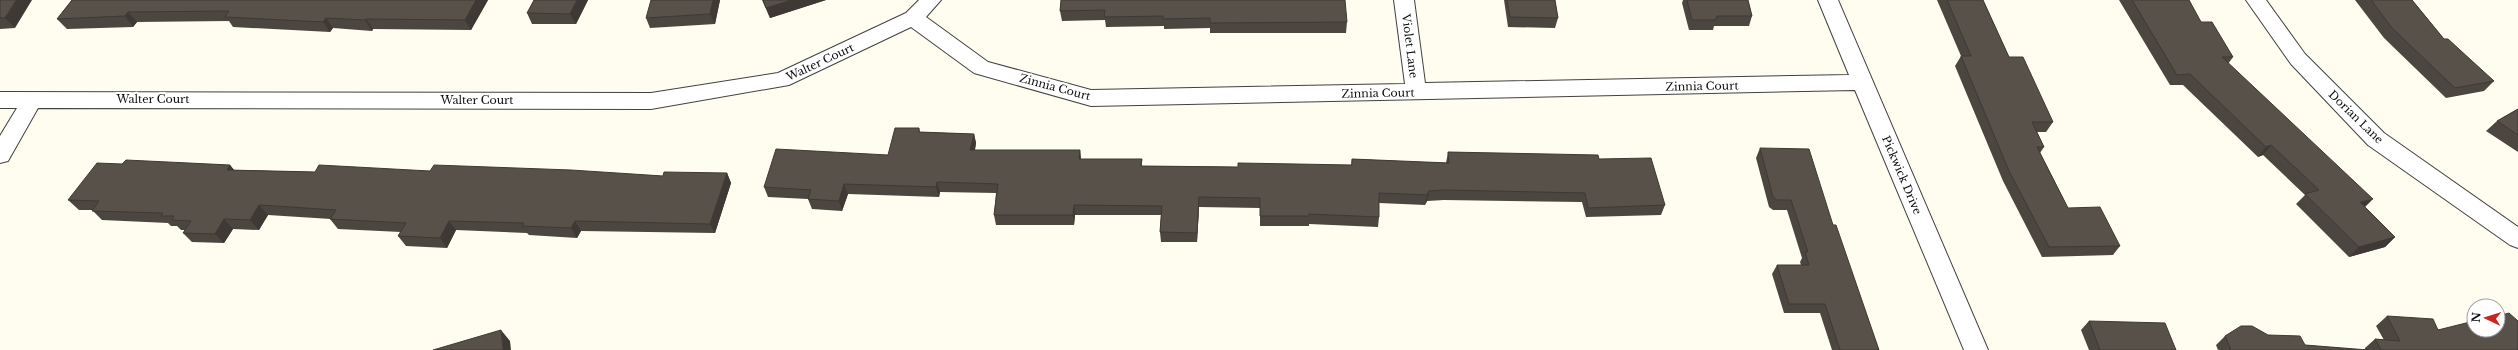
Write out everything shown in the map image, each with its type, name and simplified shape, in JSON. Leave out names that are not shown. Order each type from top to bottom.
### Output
[{"type":"street","name":"Walter Court","points":[[0,100],[651,101],[782,80],[913,18],[931,0]]},
{"type":"street","name":"Violet Lane","points":[[1404,0],[1416,92]]},
{"type":"street","name":"Pickwick Drive","points":[[1828,0],[1976,350]]},
{"type":"street","name":"Dorian Lane","points":[[2256,0],[2298,60],[2376,139],[2518,239]]},
{"type":"street","name":"Zinnia Court","points":[[913,18],[981,68],[1091,98],[1862,82]]},
{"type":"street","points":[[0,155],[33,99]]},
{"type":"building","points":[[0,0],[16,0],[5,18],[0,18]]},
{"type":"building","points":[[72,0],[476,0],[465,20],[365,20],[326,18],[323,22],[225,17],[229,11],[128,12],[125,16],[57,19]]},
{"type":"building","points":[[534,0],[577,0],[570,14],[527,13]]},
{"type":"building","points":[[651,0],[713,0],[710,14],[646,18]]},
{"type":"building","points":[[763,0],[792,0],[766,8]]},
{"type":"building","points":[[1061,0],[1345,0],[1347,22],[1210,23],[1210,18],[1163,19],[1163,16],[1104,17],[1105,10],[1060,11]]},
{"type":"building","points":[[1507,0],[1555,0],[1558,18],[1510,17]]},
{"type":"building","points":[[1687,0],[1748,0],[1752,16],[1717,16],[1716,20],[1692,20]]},
{"type":"building","points":[[1947,0],[1983,0],[2009,57],[2023,57],[2053,122],[2032,122],[2044,147],[2037,147],[2068,208],[2100,207],[2120,246],[2049,247],[2009,171],[1961,56],[1971,56]]},
{"type":"building","points":[[2132,0],[2189,0],[2201,22],[2212,22],[2233,57],[2222,57],[2373,199],[2360,202],[2395,237],[2359,247],[2305,194],[2319,190],[2271,145],[2266,147],[2190,74],[2177,75]]},
{"type":"building","points":[[2371,0],[2412,0],[2444,39],[2448,39],[2494,81],[2455,88],[2392,28]]},
{"type":"building","points":[[2518,109],[2518,135],[2497,121]]},
{"type":"building","points":[[895,128],[919,128],[919,132],[974,134],[970,150],[1080,150],[1079,159],[1142,159],[1141,166],[1238,167],[1238,163],[1352,165],[1352,159],[1449,163],[1448,152],[1598,155],[1599,159],[1651,158],[1665,205],[1588,208],[1585,193],[1445,190],[1429,191],[1427,195],[1379,193],[1379,217],[1309,214],[1309,216],[1260,216],[1260,198],[1199,197],[1197,233],[1160,232],[1162,206],[1074,205],[1073,215],[994,215],[998,184],[937,182],[936,187],[844,184],[839,201],[808,199],[811,190],[764,187],[776,149],[888,155]]},
{"type":"building","points":[[1760,148],[1809,149],[1833,225],[1836,225],[1879,350],[1840,350],[1825,304],[1789,304],[1777,265],[1809,265],[1805,252],[1808,252],[1791,200],[1777,200],[1773,197]]},
{"type":"building","points":[[126,160],[230,165],[227,170],[315,172],[319,165],[430,171],[434,165],[571,170],[663,176],[664,172],[727,173],[710,224],[575,221],[571,228],[522,226],[524,223],[449,221],[440,238],[398,236],[406,223],[330,219],[336,210],[259,205],[250,220],[224,219],[215,234],[183,233],[191,221],[172,220],[174,216],[161,216],[163,213],[92,211],[99,201],[68,200],[97,163],[122,164]]},
{"type":"building","points":[[2509,313],[2518,321],[2518,350],[2381,350],[2375,339],[2400,341],[2387,316],[2433,319],[2438,330],[2466,323],[2466,338],[2506,338],[2506,314]]},
{"type":"building","points":[[2089,321],[2165,323],[2176,350],[2100,350]]},
{"type":"building","points":[[2241,326],[2252,326],[2268,335],[2300,336],[2305,345],[2368,350],[2231,350],[2225,336]]},
{"type":"building","points":[[501,330],[503,350],[433,350]]}]
